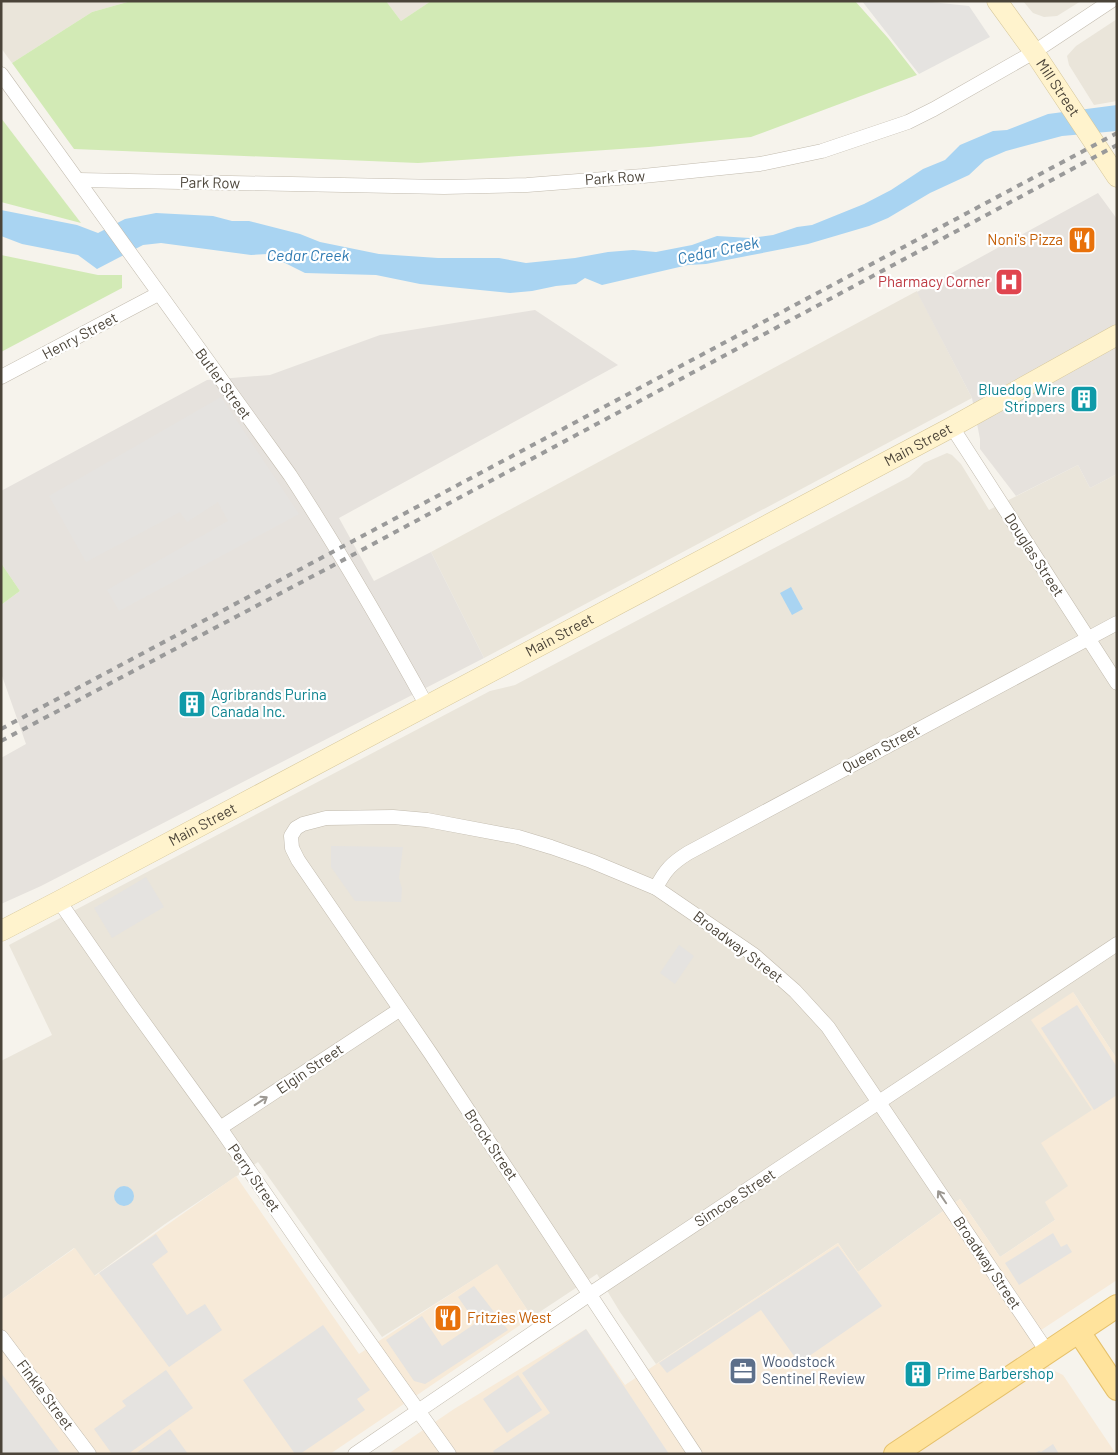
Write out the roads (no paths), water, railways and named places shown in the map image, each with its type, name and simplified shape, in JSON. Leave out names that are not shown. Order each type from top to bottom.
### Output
[{"type":"main road","name":"Mill Street","points":[[997,1],[1034,52],[1117,177]]},
{"type":"main road","name":"Main Street","points":[[1,931],[952,427],[1117,335]]},
{"type":"main road","points":[[895,1454],[1117,1306]]},
{"type":"main road","points":[[1079,1332],[1117,1389]]},
{"type":"street","name":"Park Row","points":[[79,180],[444,187],[527,185],[644,176],[760,164],[822,151],[908,122],[1034,52],[1111,1]]},
{"type":"street","name":"Butler Street","points":[[1,74],[79,180],[305,499],[427,706]]},
{"type":"street","name":"Henry Street","points":[[1,378],[158,294]]},
{"type":"street","name":"Douglas Street","points":[[952,427],[1117,683]]},
{"type":"street","name":"Queen Street","points":[[656,888],[671,864],[688,852],[1117,623]]},
{"type":"street","name":"Broadway Street","points":[[291,836],[296,828],[302,824],[326,818],[375,816],[427,820],[509,835],[591,861],[656,888],[742,946],[795,991],[828,1027],[1048,1353]]},
{"type":"street","name":"Brock Street","points":[[291,836],[292,848],[298,860],[399,1010],[431,1054],[695,1454]]},
{"type":"street","name":"Perry Street","points":[[60,901],[131,1005],[220,1128],[449,1454]]},
{"type":"street","name":"Simcoe Street","points":[[355,1454],[590,1294],[1117,944]]},
{"type":"street","name":"Elgin Street","points":[[220,1128],[399,1010]]},
{"type":"street","name":"Finkle Street","points":[[1,1337],[89,1454]]},
{"type":"water","name":"Cedar Creek","points":[[1117,105],[1117,131],[1062,136],[1006,151],[985,160],[969,175],[930,193],[888,218],[869,226],[808,244],[706,264],[688,265],[602,285],[585,278],[576,284],[510,293],[420,284],[376,275],[305,273],[267,254],[251,255],[161,243],[143,245],[97,269],[78,255],[22,244],[1,236],[1,210],[77,225],[98,233],[125,219],[156,213],[213,216],[232,221],[249,221],[300,234],[320,242],[379,254],[438,258],[499,258],[526,263],[575,258],[608,252],[633,250],[656,252],[692,245],[717,236],[750,238],[773,235],[797,227],[812,225],[864,204],[891,190],[923,169],[945,160],[960,145],[993,131],[1007,130],[1048,114]]},
{"type":"water","points":[[791,587],[803,609],[792,615],[780,593]]},
{"type":"water","points":[[124,1186],[131,1189],[134,1196],[131,1203],[124,1206],[117,1203],[114,1196],[117,1189]]},
{"type":"railway","points":[[1,729],[1117,133]]},
{"type":"railway","points":[[1,741],[332,566],[1117,145]]},
{"type":"place","name":"Noni's Pizza","points":[[1082,240]]},
{"type":"place","name":"Pharmacy Corner","points":[[1009,282]]},
{"type":"place","name":"Bluedog Wire Strippers","points":[[1084,399]]},
{"type":"place","name":"Agribrands Purina Canada Inc.","points":[[192,704]]},
{"type":"place","name":"Fritzies West","points":[[448,1318]]},
{"type":"place","name":"Woodstock Sentinel Review","points":[[743,1371]]},
{"type":"place","name":"Prime Barbershop","points":[[918,1374]]}]
